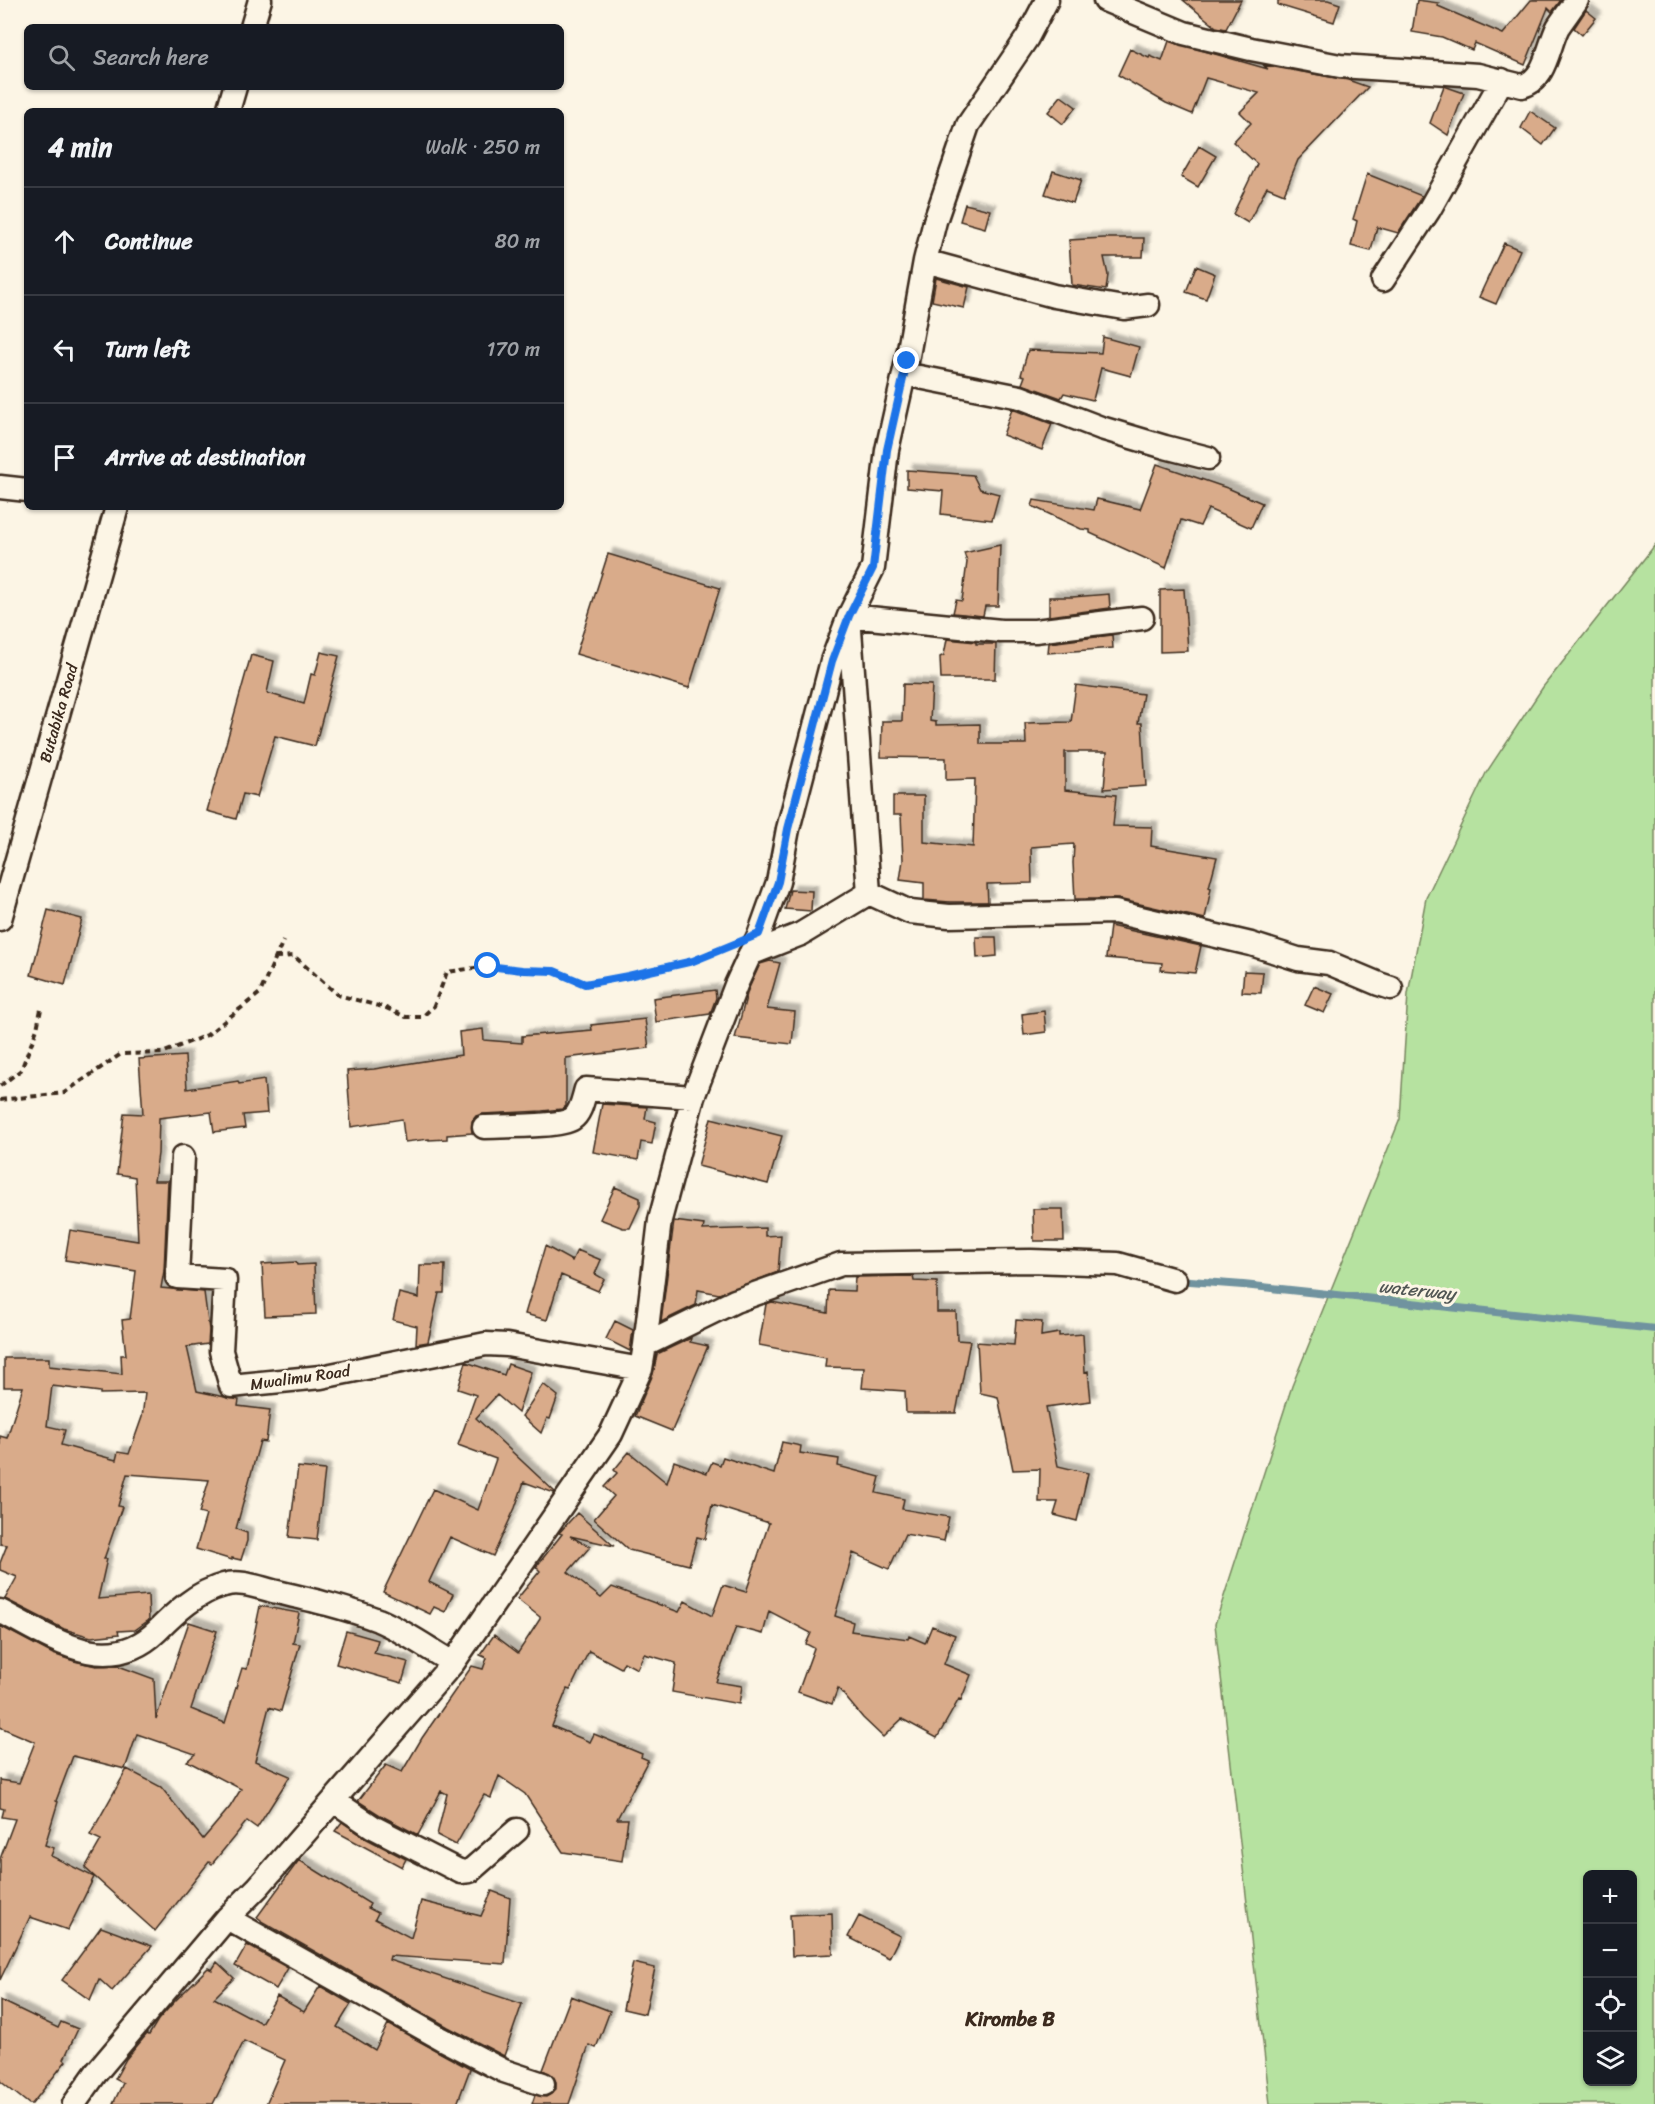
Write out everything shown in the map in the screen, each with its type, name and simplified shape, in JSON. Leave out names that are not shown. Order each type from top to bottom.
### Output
[{"type":"street","points":[[253,24],[260,0]]},
{"type":"street","points":[[74,2104],[96,2073],[227,1918],[258,1887],[453,1663],[611,1434],[641,1369],[660,1220],[693,1097],[778,882],[788,829],[832,661],[849,616],[873,568],[887,450],[935,221],[968,125],[1027,38],[1047,0]]},
{"type":"street","points":[[1105,0],[1184,33],[1262,51],[1340,66],[1478,75],[1522,86],[1529,84],[1536,77],[1559,26],[1577,0]]},
{"type":"street","points":[[1383,280],[1429,210],[1502,80]]},
{"type":"street","points":[[229,108],[234,90]]},
{"type":"street","points":[[925,261],[1054,296],[1124,308],[1148,305]]},
{"type":"street","points":[[904,374],[1020,397],[1101,428],[1208,458]]},
{"type":"street","points":[[0,487],[24,490]]},
{"type":"street","name":"Butabika Road","points":[[0,919],[116,510]]},
{"type":"street","points":[[849,616],[1001,631],[1035,631],[1142,618]]},
{"type":"street","points":[[849,616],[869,893]]},
{"type":"street","points":[[755,944],[801,934],[869,893]]},
{"type":"street","points":[[869,893],[910,912],[949,915],[1115,912],[1251,944],[1298,959],[1329,963],[1391,988]]},
{"type":"street","points":[[484,1128],[558,1123],[572,1119],[578,1112],[586,1089],[693,1097]]},
{"type":"street","name":"Mwalimu Road","points":[[183,1157],[177,1277],[225,1280],[221,1351],[231,1386],[321,1377],[486,1344],[507,1345],[641,1369]]},
{"type":"street","points":[[645,1345],[735,1301],[841,1264],[1031,1261],[1118,1264],[1175,1280]]},
{"type":"street","points":[[0,1611],[65,1645],[93,1654],[136,1647],[146,1642],[176,1612],[192,1600],[223,1585],[239,1582],[328,1604],[380,1621],[453,1663]]},
{"type":"street","points":[[334,1801],[373,1827],[461,1872],[470,1871],[517,1830]]},
{"type":"street","points":[[227,1918],[442,2039],[504,2071],[543,2084]]},
{"type":"path","points":[[0,1101],[64,1093],[121,1054],[162,1053],[207,1035],[260,993],[283,941]]},
{"type":"path","points":[[276,957],[294,956],[338,995],[386,1008],[406,1017],[422,1017],[434,1006],[447,972],[488,966],[554,971],[585,984],[693,961],[755,944]]},
{"type":"path","points":[[0,1086],[21,1070],[37,1029],[41,1009]]},
{"type":"green space","points":[[1655,545],[1655,2104],[1270,2104],[1215,1624],[1292,1386],[1400,1119],[1408,994],[1426,898],[1486,773],[1543,687]]},
{"type":"building","points":[[1183,0],[1241,0],[1226,29],[1216,27]]},
{"type":"building","points":[[1278,0],[1328,0],[1340,4],[1334,22],[1278,5]]},
{"type":"building","points":[[1417,0],[1439,3],[1438,6],[1503,34],[1531,0],[1561,0],[1552,12],[1548,8],[1525,65],[1475,43],[1472,50],[1442,37],[1412,32]]},
{"type":"building","points":[[1586,10],[1596,18],[1582,35],[1574,28]]},
{"type":"building","points":[[1169,41],[1268,69],[1263,65],[1348,80],[1368,87],[1298,160],[1284,194],[1267,187],[1248,223],[1233,214],[1257,164],[1233,142],[1251,123],[1240,112],[1259,93],[1206,78],[1192,114],[1166,103],[1118,75],[1130,49],[1162,61]]},
{"type":"building","points":[[1444,86],[1464,93],[1448,135],[1430,123]]},
{"type":"building","points":[[1061,96],[1076,107],[1063,124],[1048,112]]},
{"type":"building","points":[[1530,111],[1555,128],[1543,145],[1521,128]]},
{"type":"building","points":[[1199,146],[1216,156],[1198,187],[1181,177]]},
{"type":"building","points":[[1053,171],[1081,180],[1073,203],[1045,194]]},
{"type":"building","points":[[1367,174],[1422,196],[1398,233],[1377,227],[1371,251],[1351,246],[1357,221],[1353,219]]},
{"type":"building","points":[[965,204],[990,210],[985,228],[960,221]]},
{"type":"building","points":[[1144,238],[1143,257],[1104,257],[1108,275],[1106,290],[1072,285],[1069,240]]},
{"type":"building","points":[[1504,243],[1520,250],[1496,304],[1479,297]]},
{"type":"building","points":[[1196,266],[1215,274],[1206,299],[1186,292]]},
{"type":"building","points":[[936,278],[969,287],[964,308],[932,301]]},
{"type":"building","points":[[1103,337],[1139,347],[1131,376],[1101,368],[1093,400],[1064,393],[1061,398],[1022,384],[1025,376],[1021,375],[1028,350],[1101,353]]},
{"type":"building","points":[[1012,409],[1052,424],[1042,450],[1003,435]]},
{"type":"building","points":[[1157,464],[1230,489],[1262,503],[1251,528],[1208,509],[1200,526],[1181,520],[1166,568],[1090,533],[1090,530],[1081,529],[1032,506],[1034,500],[1094,510],[1097,499],[1140,509]]},
{"type":"building","points":[[907,470],[973,475],[980,489],[999,494],[992,520],[941,514],[943,491],[907,488]]},
{"type":"building","points":[[1000,545],[998,606],[985,606],[983,616],[953,613],[956,600],[962,601],[967,562],[964,553]]},
{"type":"building","points":[[608,554],[720,588],[689,688],[576,654]]},
{"type":"building","points":[[1184,589],[1188,651],[1160,652],[1160,590]]},
{"type":"building","points":[[1109,594],[1110,608],[1049,616],[1049,597]]},
{"type":"building","points":[[1112,635],[1113,648],[1048,653],[1049,643]]},
{"type":"building","points":[[947,639],[976,642],[976,644],[996,644],[995,679],[941,679],[940,657],[944,655]]},
{"type":"building","points":[[321,652],[339,656],[315,746],[275,736],[257,797],[243,794],[236,819],[207,811],[251,655],[274,661],[267,693],[304,704],[311,674],[315,675]]},
{"type":"building","points":[[903,684],[932,685],[930,721],[936,722],[936,725],[980,724],[980,744],[1026,744],[1025,723],[1071,722],[1076,685],[1143,694],[1138,723],[1142,723],[1146,786],[1104,789],[1107,752],[1065,752],[1065,790],[1116,795],[1113,826],[1152,827],[1151,846],[1217,857],[1209,887],[1211,888],[1205,919],[1118,899],[1075,899],[1074,844],[1031,847],[1032,883],[987,884],[988,902],[924,900],[924,883],[900,880],[903,860],[901,815],[893,815],[893,796],[924,796],[924,842],[973,847],[975,779],[946,780],[946,758],[881,757],[882,721],[902,721]]},
{"type":"building","points":[[790,890],[812,891],[811,911],[785,909]]},
{"type":"building","points":[[48,910],[82,919],[65,985],[31,975]]},
{"type":"building","points":[[1110,926],[1201,946],[1195,973],[1161,970],[1162,963],[1106,958]]},
{"type":"building","points":[[976,937],[996,937],[997,956],[977,958]]},
{"type":"building","points":[[770,961],[780,963],[767,1009],[795,1012],[792,1044],[735,1038],[748,990],[760,964]]},
{"type":"building","points":[[1244,971],[1263,972],[1261,993],[1242,992]]},
{"type":"building","points":[[1314,986],[1333,994],[1324,1013],[1305,1005]]},
{"type":"building","points":[[715,990],[716,998],[710,1014],[656,1022],[653,998]]},
{"type":"building","points":[[1044,1011],[1046,1032],[1024,1035],[1022,1014]]},
{"type":"building","points":[[645,1019],[649,1048],[566,1058],[566,1106],[562,1109],[483,1114],[476,1116],[472,1121],[472,1133],[447,1135],[447,1139],[405,1142],[402,1119],[351,1127],[347,1071],[461,1055],[459,1032],[483,1029],[484,1040],[522,1043],[522,1036],[592,1030],[591,1025]]},
{"type":"building","points":[[185,1056],[187,1089],[238,1081],[239,1084],[264,1080],[267,1113],[243,1115],[245,1128],[214,1132],[211,1112],[159,1118],[158,1154],[154,1181],[168,1181],[164,1271],[161,1288],[204,1292],[209,1330],[208,1344],[187,1347],[197,1391],[239,1400],[238,1406],[270,1410],[266,1442],[260,1441],[236,1529],[247,1533],[241,1560],[232,1558],[232,1560],[196,1549],[206,1515],[199,1513],[209,1480],[127,1474],[118,1506],[122,1507],[104,1559],[107,1559],[98,1599],[148,1595],[149,1620],[135,1630],[91,1637],[64,1629],[5,1599],[17,1577],[0,1570],[0,1563],[7,1545],[0,1544],[0,1436],[7,1438],[23,1387],[4,1387],[4,1358],[49,1358],[49,1366],[122,1374],[121,1355],[126,1355],[122,1320],[130,1319],[136,1271],[65,1260],[70,1230],[138,1241],[135,1177],[117,1174],[124,1113],[143,1114],[139,1059]],"holes":[[[52,1386],[100,1392],[100,1394],[145,1393],[142,1417],[129,1454],[118,1452],[116,1460],[61,1445],[65,1430],[47,1426]]]},
{"type":"building","points":[[602,1104],[647,1107],[645,1119],[656,1122],[652,1144],[641,1142],[638,1160],[593,1152]]},
{"type":"building","points":[[711,1118],[782,1136],[768,1184],[698,1166]]},
{"type":"building","points":[[615,1187],[640,1198],[640,1206],[630,1228],[623,1228],[600,1219]]},
{"type":"building","points":[[1033,1209],[1063,1209],[1064,1241],[1034,1241]]},
{"type":"building","points":[[674,1221],[704,1225],[703,1230],[765,1228],[765,1236],[781,1235],[778,1272],[719,1294],[698,1290],[696,1305],[661,1322]]},
{"type":"building","points":[[545,1246],[572,1261],[577,1250],[601,1260],[595,1274],[604,1279],[598,1291],[561,1275],[547,1320],[525,1314]]},
{"type":"building","points":[[296,1262],[297,1265],[314,1264],[316,1314],[265,1316],[262,1264]]},
{"type":"building","points":[[420,1265],[445,1265],[444,1293],[439,1293],[428,1342],[416,1344],[417,1326],[393,1320],[399,1293],[419,1298]]},
{"type":"building","points":[[913,1276],[914,1281],[937,1282],[937,1312],[956,1312],[957,1340],[970,1341],[956,1413],[906,1413],[905,1391],[862,1388],[864,1368],[825,1367],[826,1358],[759,1345],[766,1304],[772,1302],[828,1313],[829,1290],[854,1291],[855,1277]]},
{"type":"building","points":[[1016,1320],[1042,1322],[1041,1336],[1059,1333],[1059,1336],[1083,1334],[1085,1372],[1088,1371],[1091,1401],[1046,1407],[1058,1466],[1088,1473],[1077,1521],[1054,1515],[1058,1502],[1039,1502],[1040,1469],[1013,1470],[998,1397],[980,1393],[977,1342],[1014,1345]]},
{"type":"building","points":[[615,1321],[633,1330],[630,1351],[606,1339]]},
{"type":"building","points":[[691,1338],[690,1342],[708,1346],[672,1431],[635,1416],[653,1374],[657,1354]]},
{"type":"building","points":[[466,1362],[504,1375],[508,1364],[531,1372],[518,1413],[497,1395],[476,1418],[555,1492],[524,1482],[493,1556],[450,1537],[429,1582],[453,1594],[445,1612],[434,1607],[430,1614],[383,1592],[433,1489],[478,1510],[496,1459],[458,1445],[476,1395],[458,1389]]},
{"type":"building","points":[[543,1384],[558,1396],[550,1419],[547,1418],[541,1433],[522,1416]]},
{"type":"building","points":[[782,1442],[801,1446],[800,1453],[839,1459],[838,1466],[880,1477],[876,1493],[904,1499],[902,1509],[949,1517],[944,1541],[905,1534],[889,1569],[853,1553],[835,1616],[853,1622],[851,1631],[908,1639],[909,1636],[925,1643],[932,1626],[955,1635],[944,1664],[971,1675],[961,1700],[959,1699],[937,1738],[902,1719],[883,1737],[863,1718],[838,1688],[832,1704],[798,1692],[814,1648],[806,1644],[811,1633],[769,1611],[763,1634],[736,1627],[716,1682],[742,1686],[739,1704],[672,1692],[676,1663],[644,1654],[637,1669],[624,1662],[621,1668],[589,1651],[570,1690],[567,1689],[552,1726],[590,1742],[594,1734],[642,1754],[641,1757],[648,1760],[617,1819],[628,1819],[622,1861],[563,1852],[525,1794],[499,1776],[491,1798],[484,1795],[456,1845],[437,1835],[447,1794],[441,1791],[418,1835],[358,1801],[386,1765],[402,1772],[422,1738],[472,1666],[483,1669],[487,1658],[480,1655],[494,1635],[518,1653],[540,1617],[517,1599],[540,1571],[536,1567],[562,1534],[559,1533],[577,1513],[614,1546],[570,1536],[590,1547],[568,1572],[601,1598],[612,1587],[679,1612],[685,1601],[712,1616],[723,1585],[746,1592],[769,1523],[712,1505],[705,1539],[697,1537],[689,1565],[629,1550],[594,1519],[614,1496],[604,1487],[617,1473],[614,1470],[629,1452],[667,1483],[674,1461],[707,1473],[712,1462],[720,1465],[723,1457],[774,1474]]},
{"type":"building","points":[[298,1467],[325,1470],[317,1540],[289,1537]]},
{"type":"building","points":[[260,1606],[299,1613],[293,1643],[300,1644],[281,1711],[269,1707],[255,1761],[290,1776],[257,1828],[247,1821],[212,1864],[209,1862],[155,1931],[85,1868],[101,1840],[90,1835],[127,1769],[161,1787],[203,1839],[230,1807],[241,1789],[187,1761],[195,1754],[137,1734],[125,1769],[73,1756],[56,1801],[58,1802],[45,1845],[54,1848],[51,1856],[94,1877],[68,1930],[30,1917],[0,1980],[0,1859],[15,1819],[2,1817],[4,1809],[0,1808],[0,1780],[19,1783],[35,1742],[0,1727],[0,1626],[53,1654],[96,1666],[116,1665],[154,1679],[156,1719],[189,1622],[217,1631],[191,1709],[225,1723],[242,1668],[247,1669]]},
{"type":"building","points":[[346,1631],[378,1640],[374,1653],[408,1662],[402,1683],[336,1664]]},
{"type":"building","points":[[342,1822],[367,1839],[406,1859],[402,1867],[335,1831]]},
{"type":"building","points":[[299,1860],[370,1904],[368,1908],[378,1913],[375,1919],[411,1938],[421,1901],[481,1916],[492,1891],[510,1898],[505,1964],[390,1956],[389,1960],[522,2004],[504,2056],[448,2027],[261,1921],[257,1917]]},
{"type":"building","points":[[832,1913],[833,1954],[792,1956],[790,1915]]},
{"type":"building","points":[[859,1916],[900,1936],[889,1958],[848,1937]]},
{"type":"building","points":[[101,1927],[152,1946],[112,1991],[99,1979],[90,2000],[62,1980]]},
{"type":"building","points":[[247,1945],[288,1968],[276,1989],[235,1966]]},
{"type":"building","points":[[217,1962],[234,1978],[214,1998],[261,2023],[277,1996],[304,2012],[320,1986],[351,2004],[337,2027],[375,2050],[388,2024],[470,2069],[457,2104],[266,2104],[285,2060],[244,2041],[213,2104],[113,2104],[123,2083],[115,2079],[126,2059],[147,2034],[149,2035],[158,2020],[175,2001],[208,1968],[212,1970]]},
{"type":"building","points":[[633,1963],[655,1968],[645,2014],[623,2009]]},
{"type":"building","points":[[571,1996],[610,2011],[596,2048],[589,2045],[569,2104],[532,2104],[535,2095],[546,2097],[556,2089],[553,2076],[543,2070]]},
{"type":"building","points":[[0,2000],[58,2028],[61,2022],[78,2029],[64,2059],[66,2061],[32,2104],[0,2081]]},
{"type":"waterway","name":"waterway","points":[[1177,1280],[1655,1329]]},
{"type":"district","name":"Kirombe B","points":[[1010,2019]]},
{"type":"route","points":[[488,966],[554,971],[585,984],[693,961],[759,934],[778,882],[788,829],[832,661],[849,616],[873,568],[887,450],[907,361]]}]
